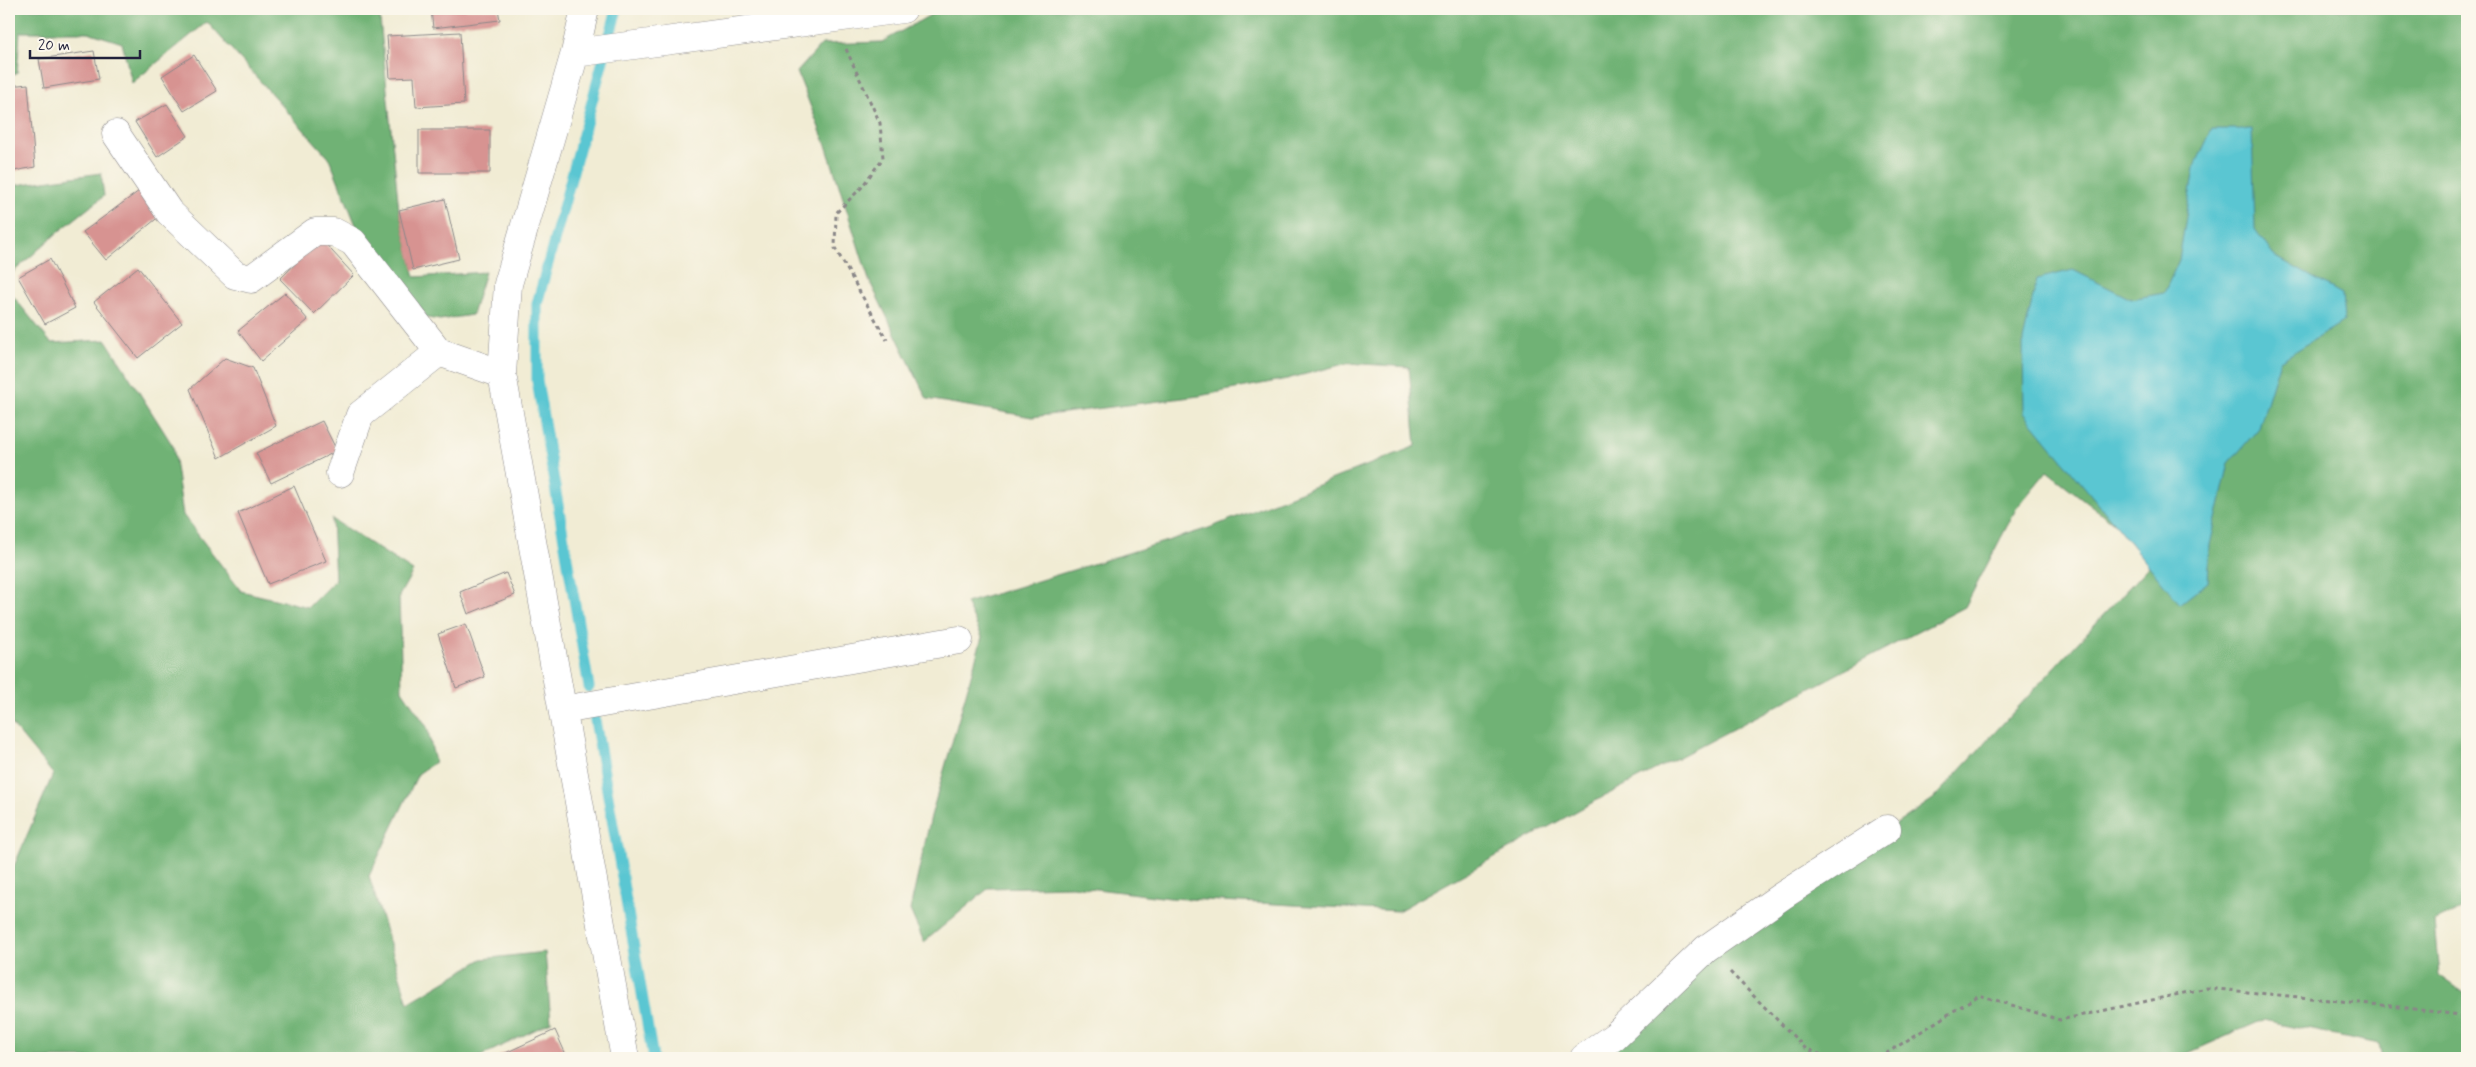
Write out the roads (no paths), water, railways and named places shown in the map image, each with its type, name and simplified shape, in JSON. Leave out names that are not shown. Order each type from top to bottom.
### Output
[{"type":"street","points":[[585,9],[581,52],[508,284],[502,374],[568,709],[625,1058]]},
{"type":"street","points":[[581,52],[903,9]]},
{"type":"street","points":[[116,134],[169,212],[235,275],[251,279],[315,232],[334,232],[353,242],[439,352],[502,374]]},
{"type":"street","points":[[340,473],[360,415],[439,352]]},
{"type":"street","points":[[568,709],[959,640]]},
{"type":"street","points":[[1584,1058],[1616,1036],[1706,949],[1782,896],[1887,829]]},
{"type":"water","points":[[2212,129],[2252,129],[2255,229],[2273,255],[2342,294],[2344,321],[2280,361],[2259,428],[2229,463],[2210,545],[2208,582],[2180,604],[2024,413],[2023,340],[2037,279],[2073,270],[2131,299],[2164,293],[2179,260],[2194,168]]},
{"type":"waterway","points":[[589,687],[537,381],[537,304],[617,9]]},
{"type":"waterway","points":[[594,714],[653,1058]]}]
